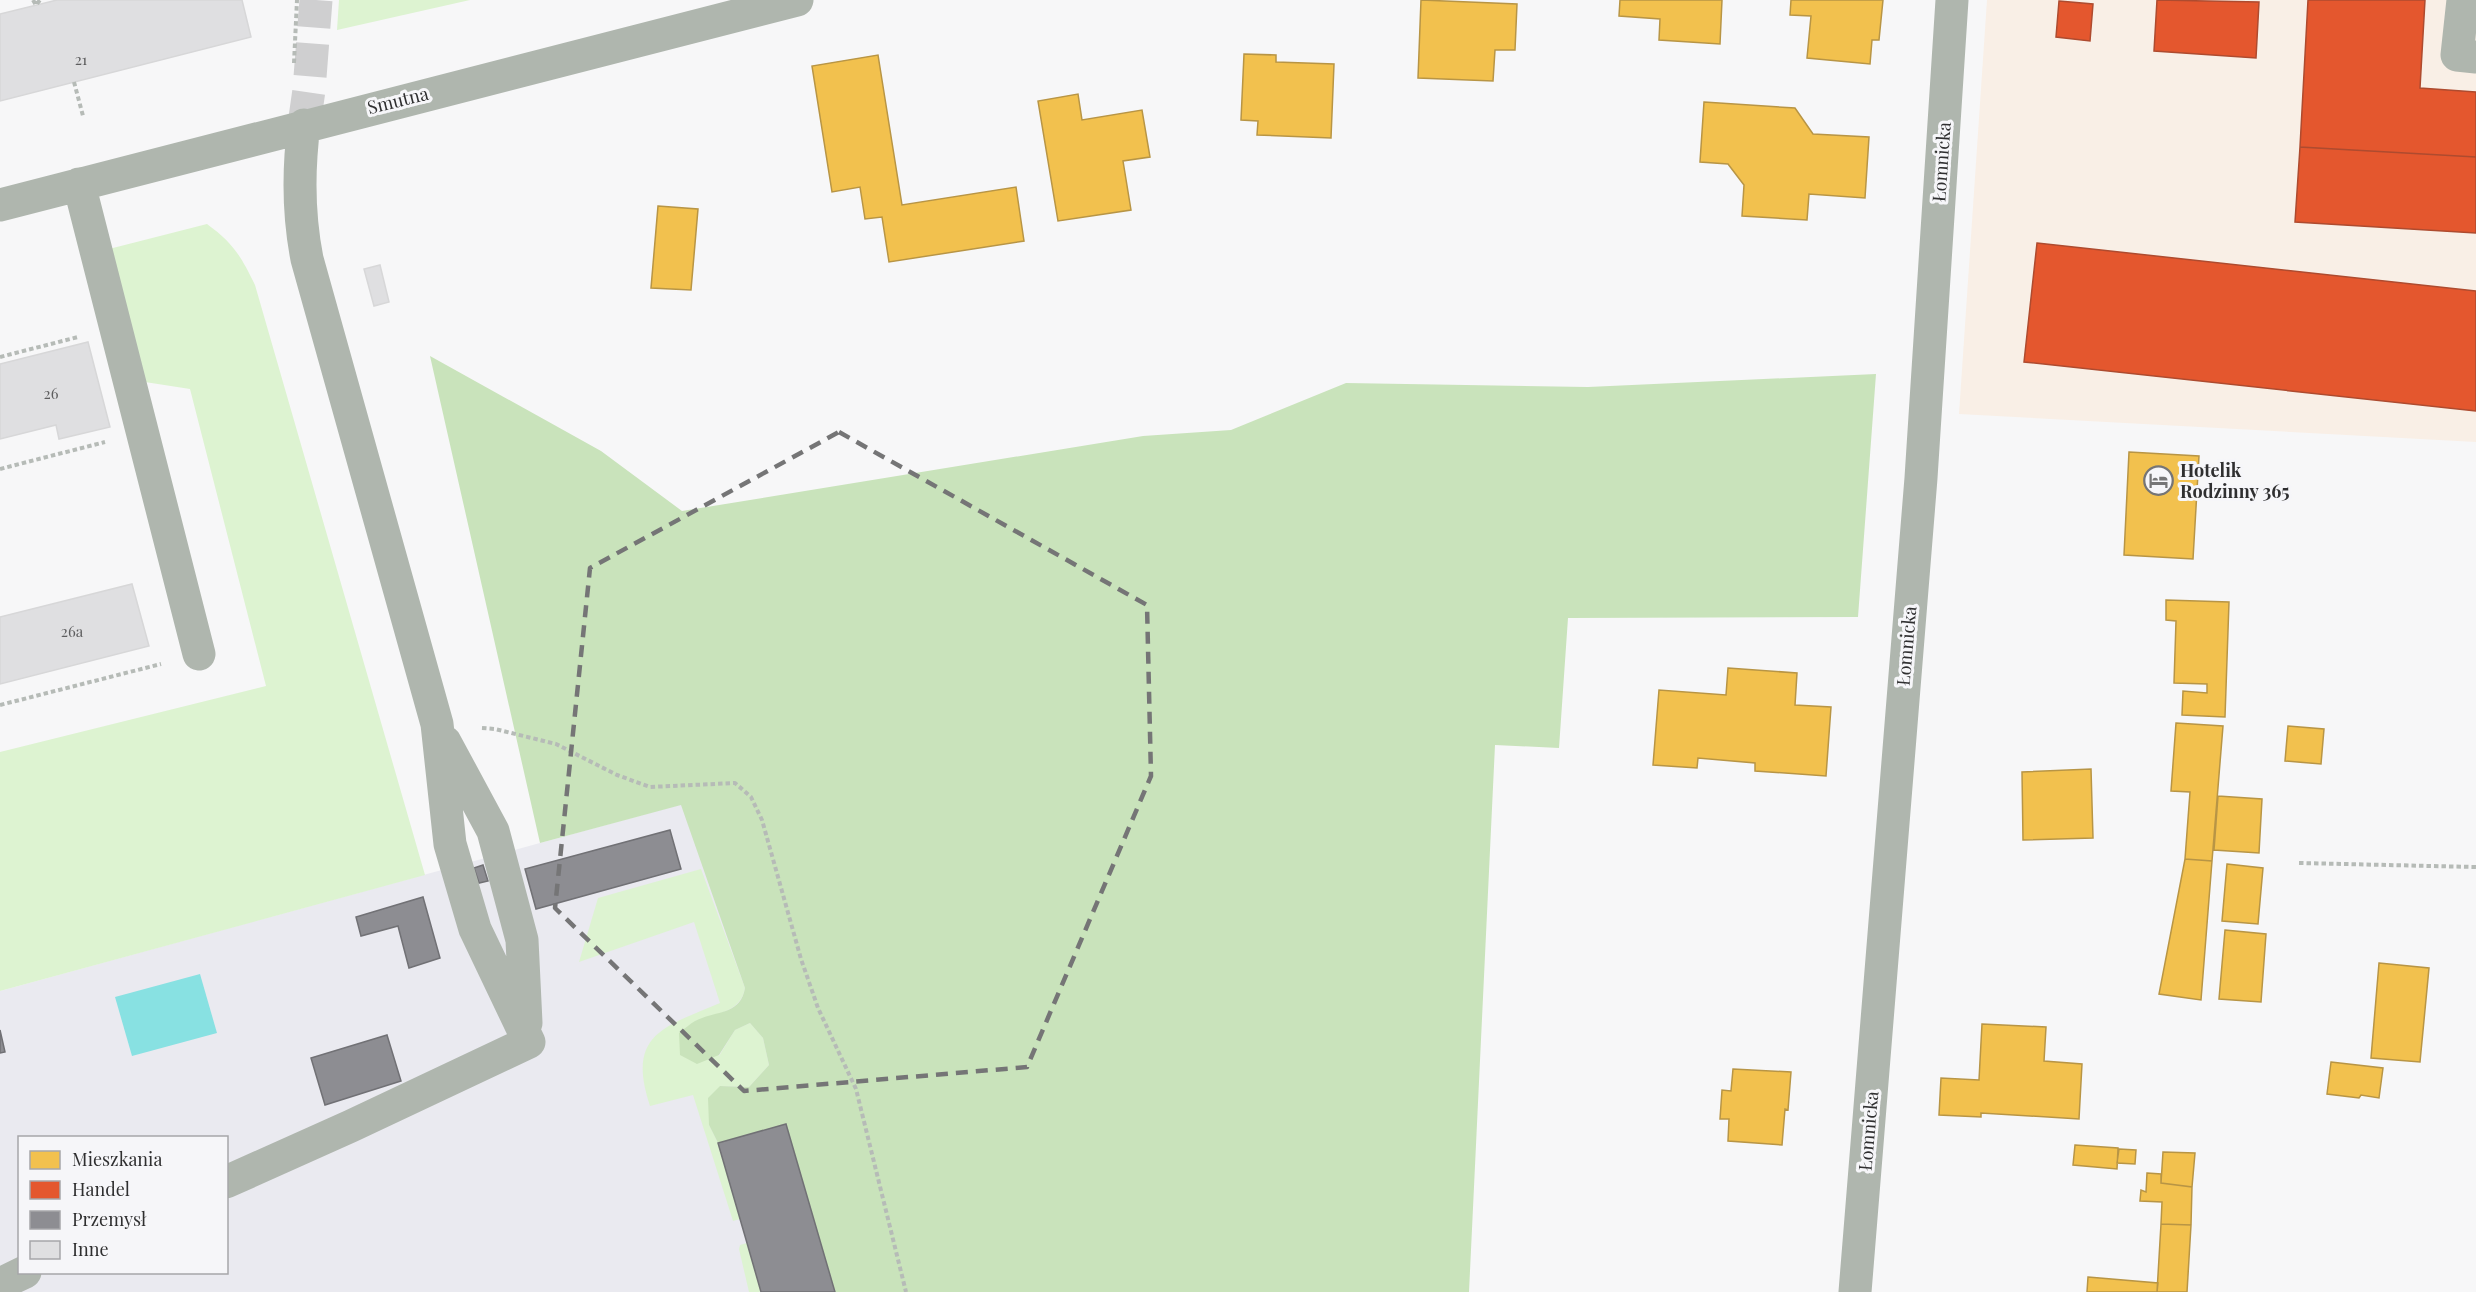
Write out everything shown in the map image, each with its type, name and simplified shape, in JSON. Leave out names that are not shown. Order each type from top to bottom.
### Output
[{"type":"street","name":"Smutna","points":[[0,205],[797,0]]},
{"type":"street","name":"Łomnicka","points":[[1855,1292],[1921,478],[1952,0]]},
{"type":"street","points":[[2463,0],[2457,55],[2476,57]]},
{"type":"street","points":[[304,125],[298,190],[300,224],[307,259],[437,724],[448,749],[493,831],[522,940],[525,1014],[529,1042]]},
{"type":"street","points":[[79,184],[199,654]]},
{"type":"street","points":[[437,724],[450,844],[471,919],[483,950],[529,1042]]},
{"type":"street","points":[[228,1181],[529,1042]]},
{"type":"street","points":[[0,1284],[21,1274]]},
{"type":"path","points":[[33,0],[36,5],[40,0]]},
{"type":"path","points":[[294,63],[297,0]]},
{"type":"path","points":[[74,82],[84,116]]},
{"type":"path","points":[[0,357],[86,335]]},
{"type":"path","points":[[0,469],[109,441]]},
{"type":"path","points":[[0,705],[199,654]]},
{"type":"path","points":[[437,724],[495,729],[556,744],[616,775],[650,787],[735,783],[751,797],[762,820],[801,959],[818,1008],[861,1105],[906,1292]]},
{"type":"path","points":[[2299,863],[2476,867]]},
{"type":"highlighted area","points":[[839,432],[1147,605],[1151,776],[1027,1067],[744,1091],[555,908],[590,568]]},
{"type":"shaded area","points":[[1987,0],[2476,0],[2476,442],[1959,414]]},
{"type":"shaded area","points":[[730,791],[887,1292],[0,1292],[0,991]]},
{"type":"green space","points":[[339,0],[470,0],[337,30]]},
{"type":"green space","points":[[207,224],[224,237],[236,251],[255,285],[425,875],[0,991],[0,752],[266,686],[190,389],[145,382],[109,249]]},
{"type":"green space","points":[[430,356],[601,451],[682,511],[1143,436],[1231,430],[1346,383],[1588,387],[1876,374],[1858,617],[1568,618],[1559,748],[1495,745],[1469,1292],[835,1292],[786,1124],[718,1143],[709,1125],[708,1098],[720,1086],[749,1087],[769,1065],[763,1038],[750,1023],[735,1030],[719,1055],[697,1064],[680,1055],[679,1033],[695,1021],[733,1008],[742,997],[745,988],[681,805],[540,843]]},
{"type":"green space","points":[[701,869],[745,988],[743,996],[733,1007],[695,1021],[719,1056],[735,1030],[750,1023],[763,1038],[769,1065],[749,1087],[720,1086],[709,1125],[718,1143],[740,1219],[733,1221],[693,1095],[650,1106],[644,1082],[643,1063],[647,1048],[655,1037],[682,1019],[720,1003],[694,922],[579,962],[598,898]]},
{"type":"green space","points":[[747,1243],[761,1292],[749,1292],[739,1249],[740,1245]]},
{"type":"water","points":[[200,974],[217,1033],[132,1056],[115,997]]},
{"type":"building: Mieszkania","points":[[1421,0],[1517,4],[1515,50],[1495,50],[1493,81],[1418,78]]},
{"type":"building: Mieszkania","points":[[1620,0],[1722,0],[1720,44],[1659,40],[1660,19],[1619,16]]},
{"type":"building: Mieszkania","points":[[1791,0],[1883,0],[1879,40],[1872,40],[1870,64],[1807,58],[1811,16],[1790,15]]},
{"type":"building: Mieszkania","points":[[1244,54],[1276,55],[1276,62],[1334,64],[1331,138],[1257,135],[1258,121],[1241,120]]},
{"type":"building: Mieszkania","points":[[878,55],[902,205],[1016,187],[1024,241],[889,262],[882,217],[865,219],[860,187],[832,192],[812,66]]},
{"type":"building: Mieszkania","points":[[1078,94],[1082,120],[1142,110],[1150,157],[1123,161],[1131,210],[1058,221],[1038,101]]},
{"type":"building: Mieszkania","points":[[1704,102],[1795,108],[1813,134],[1869,137],[1865,198],[1809,194],[1807,220],[1742,216],[1744,185],[1728,164],[1700,162]]},
{"type":"building: Mieszkania","points":[[658,206],[698,209],[691,290],[651,288]]},
{"type":"building: Mieszkania","points":[[2129,452],[2199,456],[2193,559],[2124,555]]},
{"type":"building: Mieszkania","points":[[2166,600],[2229,602],[2225,717],[2182,715],[2183,691],[2207,693],[2207,684],[2174,683],[2176,621],[2166,620]]},
{"type":"building: Mieszkania","points":[[1728,668],[1797,673],[1795,705],[1831,707],[1826,776],[1755,771],[1755,763],[1698,758],[1697,768],[1653,765],[1659,690],[1726,695]]},
{"type":"building: Mieszkania","points":[[2176,723],[2223,726],[2212,861],[2185,859],[2190,792],[2171,791]]},
{"type":"building: Mieszkania","points":[[2288,726],[2324,729],[2321,764],[2285,761]]},
{"type":"building: Mieszkania","points":[[2091,769],[2093,838],[2023,840],[2022,772]]},
{"type":"building: Mieszkania","points":[[2218,796],[2262,799],[2259,853],[2214,850]]},
{"type":"building: Mieszkania","points":[[2185,859],[2212,861],[2201,1000],[2159,994]]},
{"type":"building: Mieszkania","points":[[2227,864],[2263,868],[2258,924],[2222,921]]},
{"type":"building: Mieszkania","points":[[2225,930],[2266,934],[2261,1002],[2219,999]]},
{"type":"building: Mieszkania","points":[[2379,963],[2429,968],[2420,1062],[2371,1058]]},
{"type":"building: Mieszkania","points":[[1982,1024],[2046,1027],[2044,1061],[2082,1064],[2079,1119],[1981,1113],[1981,1117],[1939,1115],[1941,1078],[1979,1080]]},
{"type":"building: Mieszkania","points":[[2331,1062],[2383,1068],[2379,1098],[2327,1094]]},
{"type":"building: Mieszkania","points":[[1733,1069],[1791,1072],[1782,1145],[1728,1141],[1729,1119],[1720,1119],[1722,1090],[1731,1091]]},
{"type":"building: Mieszkania","points":[[2075,1145],[2118,1148],[2117,1169],[2073,1165]]},
{"type":"building: Mieszkania","points":[[2119,1149],[2136,1150],[2135,1164],[2117,1163]]},
{"type":"building: Mieszkania","points":[[2163,1152],[2195,1153],[2192,1187],[2161,1183]]},
{"type":"building: Mieszkania","points":[[2147,1173],[2161,1174],[2161,1183],[2192,1187],[2191,1225],[2161,1224],[2162,1202],[2140,1201],[2141,1190],[2146,1192]]},
{"type":"building: Mieszkania","points":[[2161,1224],[2191,1225],[2187,1292],[2157,1292]]},
{"type":"building: Mieszkania","points":[[2088,1277],[2158,1283],[2157,1292],[2087,1292]]},
{"type":"building: Handel","points":[[2157,0],[2259,2],[2256,58],[2154,51]]},
{"type":"building: Handel","points":[[2308,0],[2425,0],[2420,88],[2476,92],[2476,157],[2300,147]]},
{"type":"building: Handel","points":[[2059,1],[2093,4],[2090,41],[2056,37]]},
{"type":"building: Handel","points":[[2300,147],[2476,157],[2476,233],[2295,222]]},
{"type":"building: Handel","points":[[2037,243],[2476,291],[2476,411],[2024,362]]},
{"type":"building: Przemysł","points":[[670,830],[681,869],[536,909],[525,869]]},
{"type":"building: Przemysł","points":[[483,865],[488,881],[479,883],[474,868]]},
{"type":"building: Przemysł","points":[[423,897],[440,958],[409,968],[398,926],[361,936],[356,917]]},
{"type":"building: Przemysł","points":[[0,1030],[5,1052],[0,1053]]},
{"type":"building: Przemysł","points":[[387,1035],[401,1081],[325,1105],[311,1058]]},
{"type":"building: Przemysł","points":[[786,1124],[835,1292],[761,1292],[718,1143]]},
{"type":"building: Inne","points":[[57,0],[242,0],[251,37],[0,101],[0,14]]},
{"type":"building: Inne","points":[[380,265],[389,302],[374,306],[364,269]]},
{"type":"building: Inne","points":[[88,342],[110,427],[59,439],[56,425],[0,439],[0,364]]},
{"type":"building: Inne","points":[[132,584],[149,646],[0,684],[0,617]]},
{"type":"tunnel","points":[[304,125],[316,0]]},
{"type":"place","name":"Hotelik Rodzinny 365","points":[[2159,481]]}]
